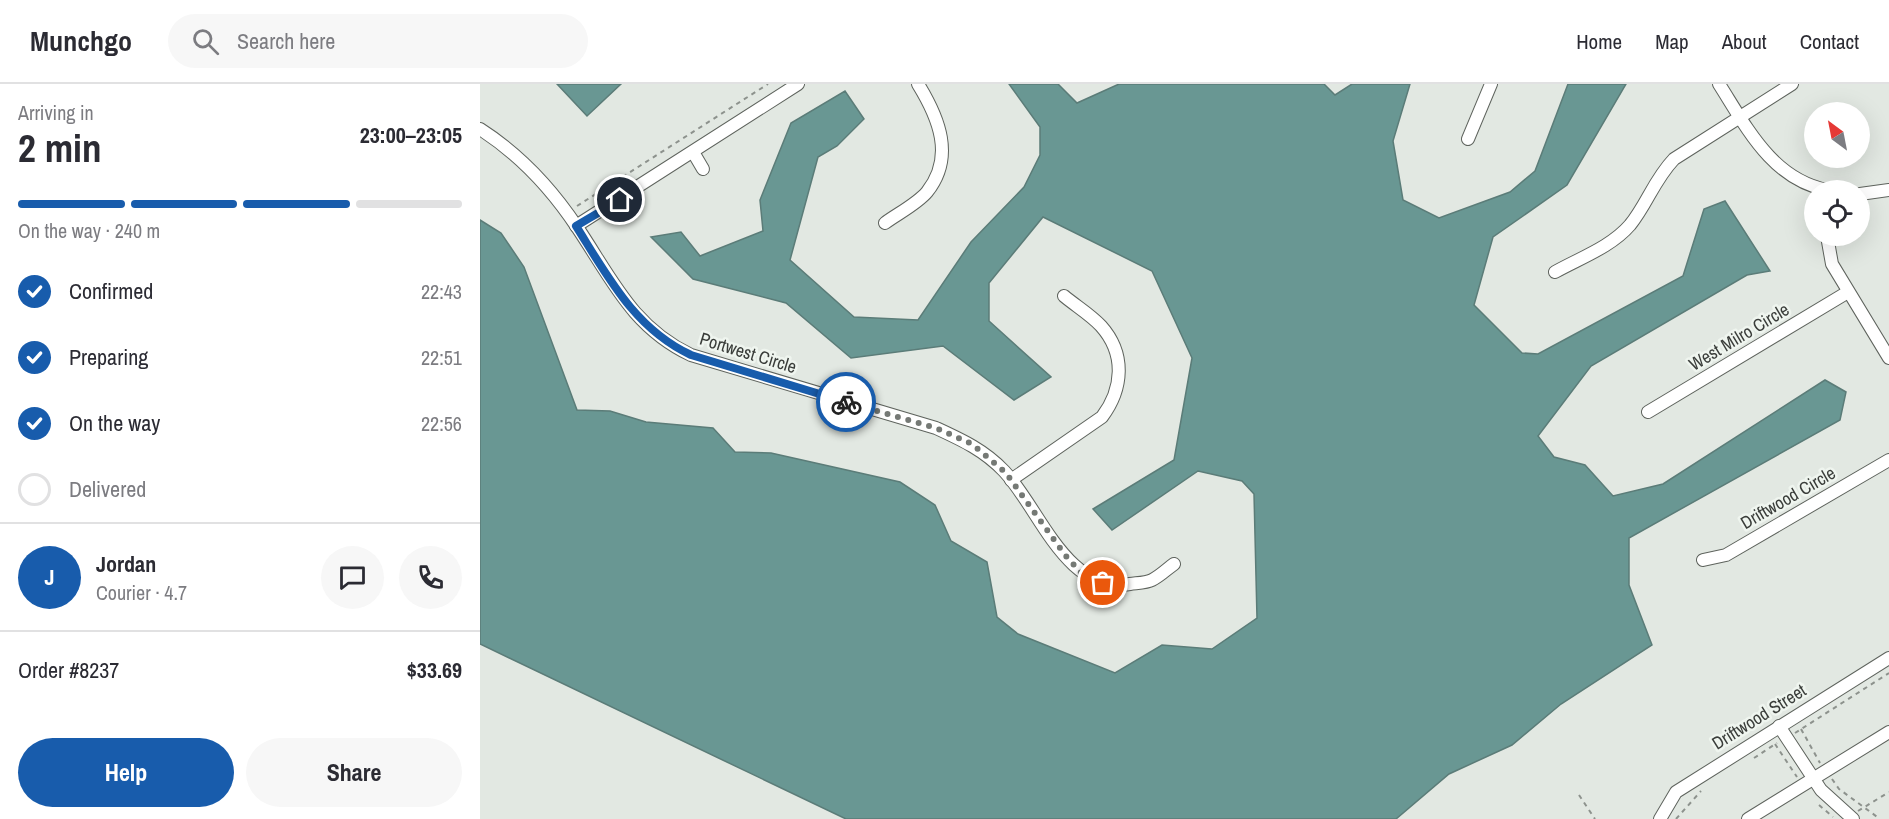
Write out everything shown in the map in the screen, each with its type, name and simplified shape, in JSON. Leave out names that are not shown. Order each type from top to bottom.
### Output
[{"type":"street","points":[[576,226],[798,84]]},
{"type":"street","points":[[885,222],[926,193],[938,172],[943,147],[940,128],[932,106],[918,84]]},
{"type":"street","points":[[1468,139],[1491,84]]},
{"type":"street","points":[[1719,84],[1753,139],[1791,176],[1804,183]]},
{"type":"street","points":[[1555,272],[1613,240],[1640,210],[1659,175],[1674,159],[1792,84]]},
{"type":"street","name":"Portwest Circle","points":[[480,129],[524,162],[550,190],[634,314],[668,344],[691,355],[936,428],[972,444],[988,455],[1011,480],[1065,555],[1082,574],[1103,583],[1124,585],[1151,581],[1174,564]]},
{"type":"street","points":[[693,152],[703,169]]},
{"type":"street","points":[[1870,193],[1889,190]]},
{"type":"street","points":[[1829,246],[1832,264],[1889,358]]},
{"type":"street","name":"West Milro Circle","points":[[1648,412],[1848,292]]},
{"type":"street","points":[[1011,480],[1102,417],[1113,403],[1120,382],[1119,364],[1101,326],[1064,296]]},
{"type":"street","name":"Driftwood Circle","points":[[1703,560],[1726,555],[1889,460]]},
{"type":"street","name":"Driftwood Street","points":[[1660,819],[1676,792],[1889,658]]},
{"type":"street","points":[[1779,726],[1812,778],[1852,818]]},
{"type":"street","points":[[1748,819],[1889,732]]},
{"type":"path","points":[[576,206],[768,84]]},
{"type":"path","points":[[1852,818],[1889,792]]},
{"type":"path","points":[[1579,795],[1595,819]]},
{"type":"water","points":[[557,84],[621,84],[587,116]]},
{"type":"water","points":[[1009,84],[1058,84],[1077,103],[1119,84],[1324,84],[1335,95],[1352,84],[1410,84],[1393,141],[1403,200],[1439,218],[1510,192],[1535,171],[1568,84],[1626,84],[1567,185],[1493,237],[1474,305],[1522,353],[1538,354],[1683,276],[1704,209],[1725,201],[1770,271],[1747,275],[1591,366],[1538,436],[1554,457],[1585,465],[1613,496],[1663,484],[1825,380],[1846,392],[1840,420],[1629,538],[1629,585],[1652,645],[1561,704],[1512,745],[1449,774],[1396,819],[846,819],[480,644],[480,220],[501,233],[524,267],[577,410],[610,411],[646,422],[713,428],[735,452],[771,453],[900,482],[935,505],[951,541],[987,562],[997,617],[1018,634],[1115,673],[1162,645],[1212,649],[1257,618],[1254,494],[1242,481],[1198,471],[1112,530],[1093,509],[1174,460],[1192,358],[1152,271],[1043,217],[989,283],[989,321],[1051,377],[1014,400],[943,346],[851,358],[786,303],[693,279],[651,237],[681,232],[700,256],[763,231],[760,200],[791,123],[845,91],[864,119],[837,146],[818,157],[790,260],[854,317],[918,320],[971,242],[1024,187],[1040,155],[1040,127]]},
{"type":"way so far","points":[[846,402],[936,428],[972,444],[988,455],[1025,497],[1065,555],[1082,574],[1103,583]]},
{"type":"route","points":[[620,200],[576,226],[619,293],[634,314],[650,330],[668,344],[691,355],[846,402]]}]
